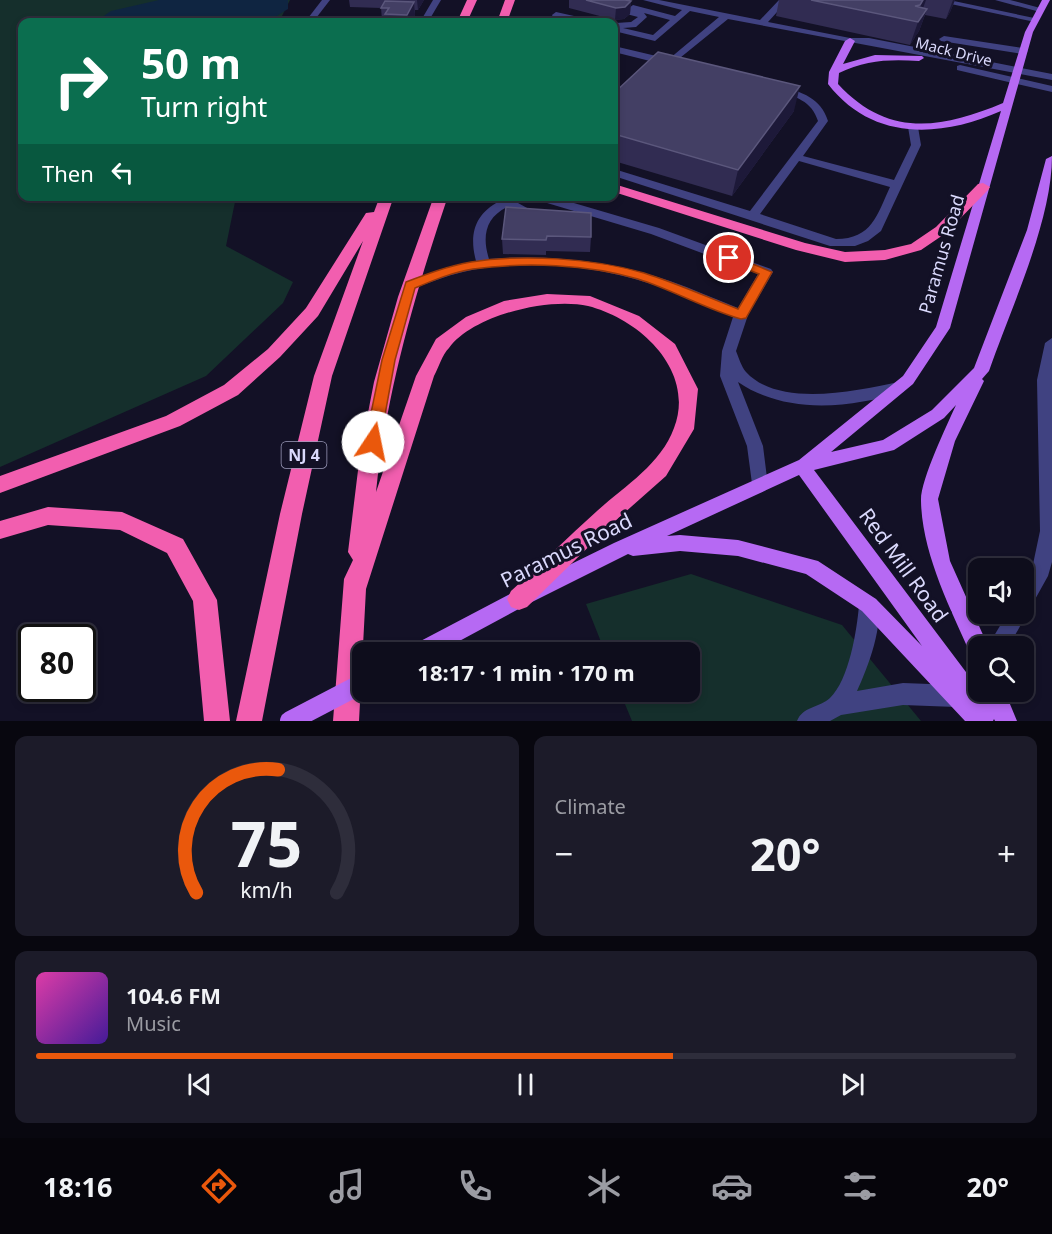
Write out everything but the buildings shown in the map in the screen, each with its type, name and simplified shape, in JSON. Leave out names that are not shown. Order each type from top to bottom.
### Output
[{"type":"highway","points":[[464,18],[472,0]]},
{"type":"highway","points":[[503,18],[510,0]]},
{"type":"highway","points":[[618,189],[801,246],[846,257],[885,255],[916,247],[941,230],[983,187]]},
{"type":"highway","points":[[0,485],[173,421],[231,390],[274,353],[312,312],[382,201]]},
{"type":"highway","name":"NJ 4","points":[[249,721],[322,376],[383,201]]},
{"type":"highway","points":[[346,721],[354,590],[369,463],[388,360],[410,285],[439,201]]},
{"type":"highway","points":[[354,590],[424,375],[442,343],[472,321],[510,305],[547,299],[590,301],[633,320],[669,348],[689,388],[684,429],[659,470],[606,516],[519,599]]},
{"type":"highway","points":[[0,530],[48,516],[122,521],[175,546],[205,600],[217,721]]},
{"type":"main road","name":"Paramus Road","points":[[802,466],[908,380],[943,328],[1023,51],[1043,4]]},
{"type":"main road","points":[[850,41],[834,72],[833,84],[855,109],[876,119],[913,126],[955,124],[981,118],[1007,105]]},
{"type":"main road","points":[[834,72],[848,64],[868,58],[887,56],[919,58]]},
{"type":"main road","name":"Paramus Road","points":[[439,642],[519,599],[621,549],[802,466],[888,445],[938,414],[981,371],[1033,230],[1052,159]]},
{"type":"main road","points":[[973,636],[941,561],[929,499],[947,441],[981,371]]},
{"type":"main road","name":"Red Mill Road","points":[[802,466],[989,721]]},
{"type":"main road","points":[[621,549],[680,543],[738,548],[811,567],[869,605],[980,721]]},
{"type":"main road","points":[[290,721],[352,689]]},
{"type":"main road","points":[[999,702],[1006,721]]},
{"type":"lane","points":[[312,18],[326,0]]},
{"type":"lane","points":[[426,18],[436,0]]},
{"type":"lane","points":[[596,0],[606,6],[656,19],[656,22],[644,30],[618,27]]},
{"type":"lane","points":[[596,0],[677,19]]},
{"type":"lane","points":[[647,0],[850,41],[869,41],[1016,76],[1052,77]]},
{"type":"lane","points":[[762,23],[784,0]]},
{"type":"lane","points":[[936,0],[1035,19]]},
{"type":"lane","points":[[999,0],[1043,4]]},
{"type":"lane","points":[[618,28],[655,38],[688,9]]},
{"type":"lane","points":[[556,15],[569,18]]},
{"type":"lane","points":[[618,50],[675,64],[726,16]]},
{"type":"lane","points":[[944,39],[1023,51]]},
{"type":"lane","name":"Mack Drive","points":[[850,41],[919,58],[1016,76],[1052,89]]},
{"type":"lane","points":[[753,216],[823,121],[822,113],[803,95],[772,87]]},
{"type":"lane","points":[[618,173],[835,243],[850,243],[864,238],[877,228],[916,145],[913,126]]},
{"type":"lane","points":[[796,157],[897,185]]},
{"type":"lane","points":[[484,265],[478,243],[482,220],[502,201]]},
{"type":"lane","points":[[508,201],[542,221]]},
{"type":"lane","points":[[549,201],[655,231],[766,272],[741,315],[729,351],[728,376],[755,446],[759,486]]},
{"type":"lane","points":[[576,223],[655,231]]},
{"type":"lane","points":[[410,285],[446,272],[484,265],[544,263],[599,267],[641,276],[741,315]]},
{"type":"lane","points":[[1034,583],[1041,570],[1049,531],[1045,380],[1052,343]]},
{"type":"lane","points":[[729,351],[743,378],[765,390],[791,397],[819,400],[850,399],[898,388]]},
{"type":"lane","points":[[838,705],[855,675],[866,642],[869,605]]},
{"type":"lane","points":[[807,721],[838,705],[903,694],[956,696]]},
{"type":"green space","points":[[0,0],[290,0],[281,18],[18,18],[18,201],[235,201],[226,246],[293,282],[283,303],[206,376],[0,467]]},
{"type":"green space","points":[[691,574],[842,625],[921,721],[632,721],[624,702],[700,702],[700,642],[601,642],[586,604]]},
{"type":"water","points":[[159,0],[288,0],[288,9],[273,18],[101,18],[111,11]]},
{"type":"route","points":[[373,442],[388,360],[410,285],[446,272],[473,266],[544,263],[599,267],[641,276],[741,315],[766,272],[729,258]]}]
